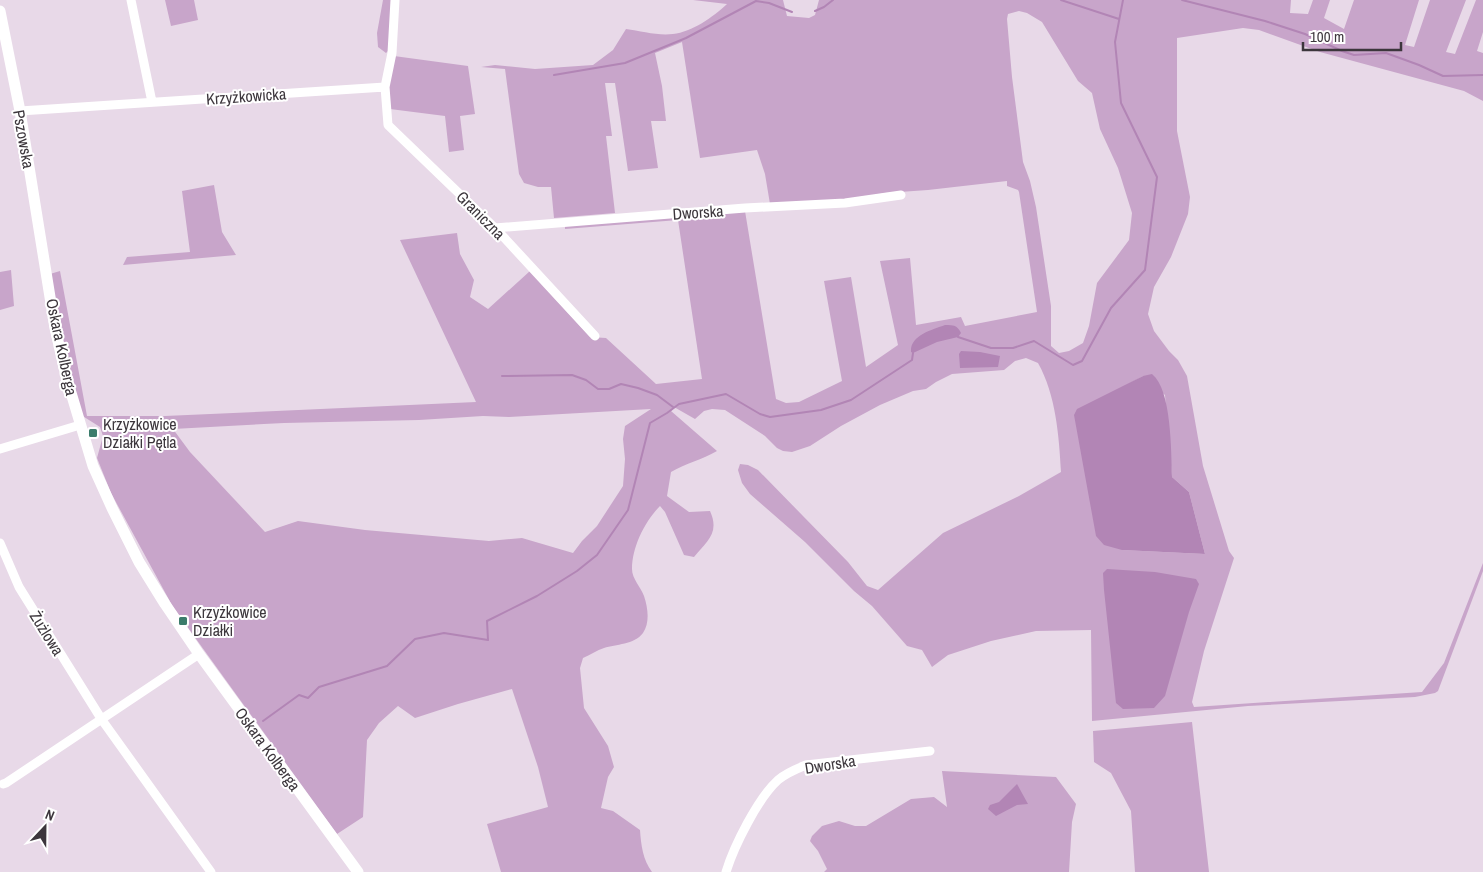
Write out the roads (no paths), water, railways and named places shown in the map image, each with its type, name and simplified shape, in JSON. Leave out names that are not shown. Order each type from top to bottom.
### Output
[{"type":"main road","name":"Pszowska","points":[[0,11],[20,111],[46,267]]},
{"type":"main road","name":"Oskara Kolberga","points":[[46,267],[54,328],[80,425],[93,466],[139,562],[199,654],[358,872]]},
{"type":"street","points":[[131,0],[152,102]]},
{"type":"street","points":[[386,87],[392,53],[395,0]]},
{"type":"street","name":"Krzyżkowicka","points":[[20,111],[386,87]]},
{"type":"street","name":"Graniczna","points":[[386,87],[388,125],[494,228],[596,336]]},
{"type":"street","name":"Dworska","points":[[494,228],[735,209],[845,203],[902,195]]},
{"type":"street","points":[[0,449],[80,425]]},
{"type":"street","name":"Żużlowa","points":[[0,543],[19,587],[102,720],[211,872]]},
{"type":"street","points":[[3,784],[199,654]]},
{"type":"street","name":"Dworska","points":[[726,872],[734,851],[761,802],[770,789],[792,771],[806,765],[930,750]]},
{"type":"waterway","points":[[815,11],[833,0]]},
{"type":"waterway","points":[[1061,0],[1119,19]]},
{"type":"waterway","points":[[958,337],[991,348],[1013,348],[1034,341],[1073,365],[1082,361],[1111,308],[1145,270],[1157,177],[1121,103],[1115,42],[1123,0]]},
{"type":"waterway","points":[[1182,0],[1265,21],[1305,34],[1354,55],[1386,53],[1443,76],[1483,75]]},
{"type":"waterway","points":[[554,75],[625,63],[686,38],[756,1],[769,3],[792,12]]},
{"type":"waterway","points":[[263,721],[299,695],[308,698],[319,687],[387,666],[415,639],[444,633],[488,640],[487,621],[537,596],[577,571],[597,555],[628,510],[650,423],[679,404],[726,394],[760,414],[770,417],[821,410],[851,400],[912,360],[913,353]]},
{"type":"waterway","points":[[502,376],[572,375],[586,380],[598,389],[609,389],[621,384],[638,388],[657,395],[673,407]]},
{"type":"place","name":"Krzyżkowice Działki Pętla","points":[[93,433]]},
{"type":"place","name":"Krzyżkowice Działki","points":[[183,621]]}]
